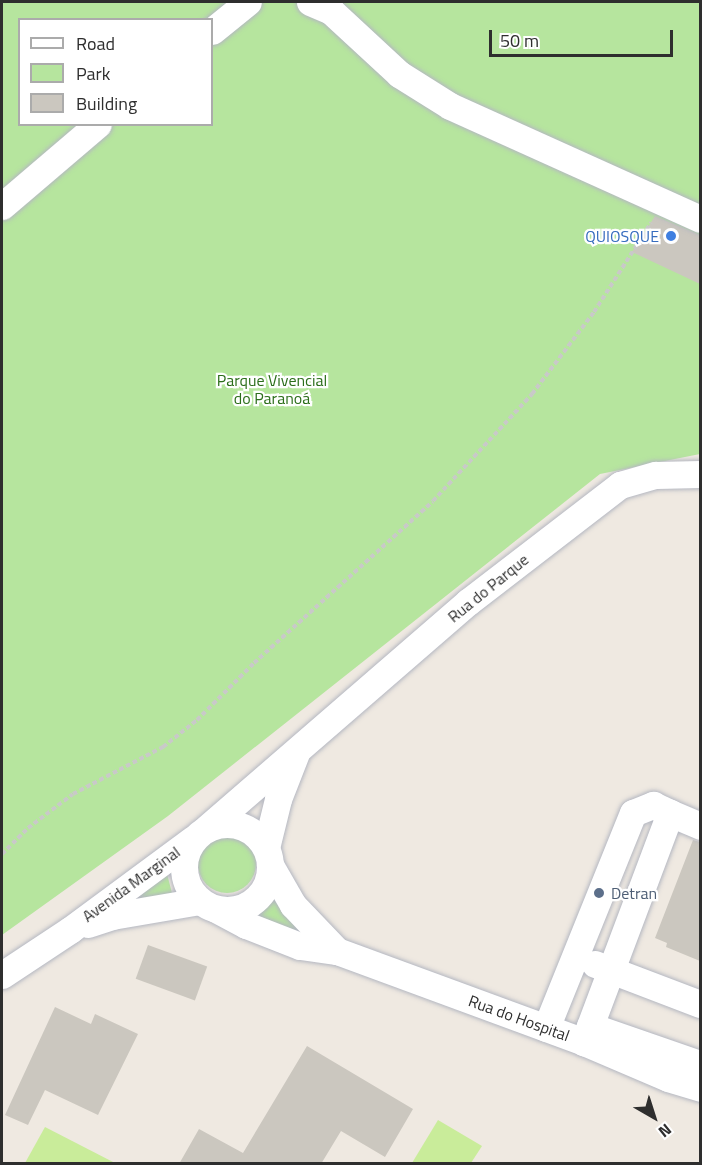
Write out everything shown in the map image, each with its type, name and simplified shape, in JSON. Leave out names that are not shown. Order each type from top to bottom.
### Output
[{"type":"street","points":[[213,30],[248,2]]},
{"type":"street","points":[[310,2],[331,11],[399,74],[450,106],[700,219]]},
{"type":"street","points":[[2,206],[96,126]]},
{"type":"street","name":"Rua do Parque","points":[[200,834],[468,602],[620,485],[656,475],[700,474]]},
{"type":"street","name":"Rua do Parque","points":[[268,856],[278,799],[298,749]]},
{"type":"street","points":[[546,1028],[633,813],[654,805],[700,826]]},
{"type":"street","points":[[670,813],[587,1034],[700,1064]]},
{"type":"street","points":[[234,824],[247,828],[258,837],[293,905],[337,951],[300,946],[246,925],[208,905],[191,891],[183,865],[200,834],[234,824]]},
{"type":"street","name":"Avenida Marginal","points":[[2,975],[70,930],[200,834]]},
{"type":"street","points":[[208,905],[229,910],[254,900],[263,890],[268,856]]},
{"type":"street","name":"Avenida Marginal","points":[[70,930],[112,916],[208,905]]},
{"type":"street","name":"Rua do Hospital","points":[[337,951],[546,1028],[587,1034],[668,1078],[700,1088]]},
{"type":"street","points":[[574,956],[700,1004]]},
{"type":"path","points":[[2,854],[28,828],[73,794],[163,747],[197,720],[254,663],[433,501],[532,394],[594,312],[664,202]]},
{"type":"green space","name":"Parque Vivencial do Paranoá","points":[[2,2],[700,2],[700,454],[600,474],[168,816],[2,935]]},
{"type":"green space","points":[[227,835],[238,837],[251,848],[256,864],[254,875],[243,888],[227,893],[216,891],[203,880],[198,864],[200,853],[211,840]]},
{"type":"green space","points":[[166,870],[172,893],[109,910]]},
{"type":"green space","points":[[273,898],[320,943],[257,915]]},
{"type":"green space","points":[[438,1120],[482,1146],[471,1163],[412,1163]]},
{"type":"green space","points":[[45,1127],[115,1163],[25,1163]]},
{"type":"building","name":"QUIOSQUE","points":[[655,216],[700,235],[700,284],[632,252]]},
{"type":"building","points":[[693,840],[700,842],[700,961],[666,947],[667,943],[655,938]]},
{"type":"building","points":[[148,945],[207,967],[195,1000],[136,979]]},
{"type":"building","points":[[55,1007],[91,1024],[95,1014],[138,1034],[98,1115],[45,1090],[28,1125],[5,1115]]},
{"type":"building","points":[[307,1046],[413,1109],[385,1157],[341,1131],[321,1164],[179,1164],[199,1129],[243,1153]]},
{"type":"place","name":"QUIOSQUE","points":[[671,236]]},
{"type":"place","name":"Detran","points":[[599,893]]}]
